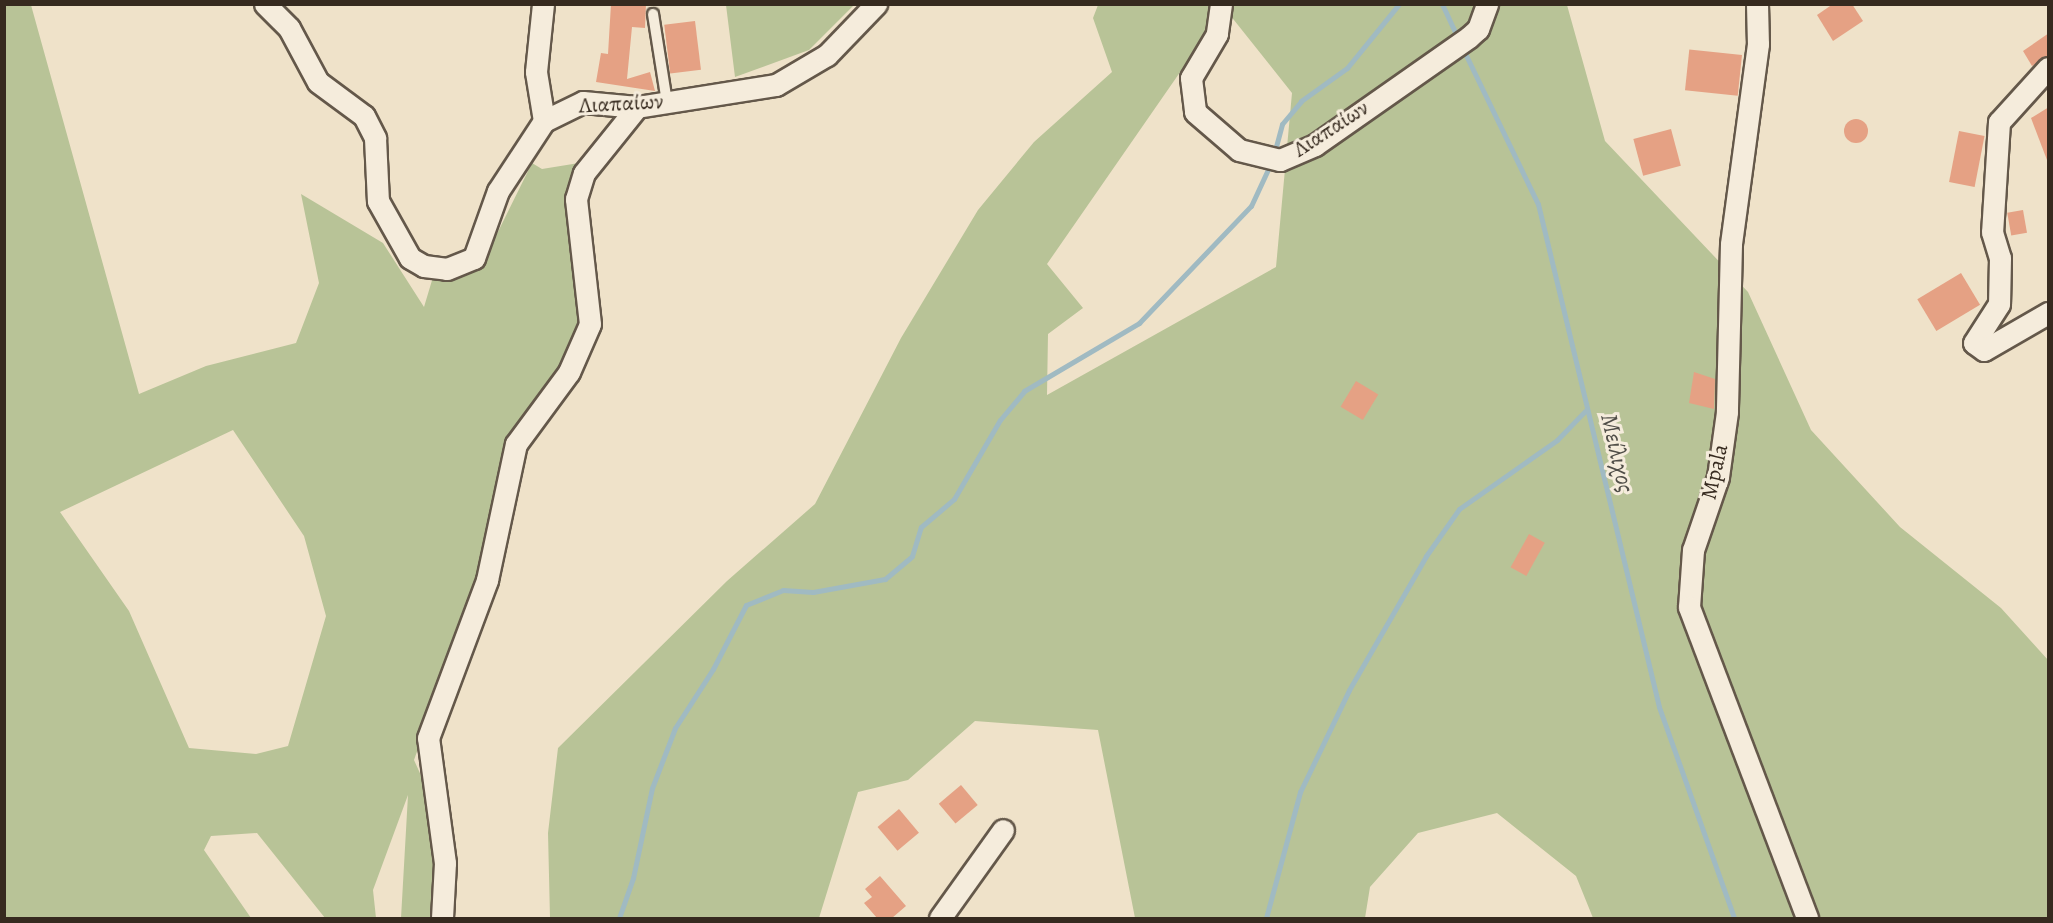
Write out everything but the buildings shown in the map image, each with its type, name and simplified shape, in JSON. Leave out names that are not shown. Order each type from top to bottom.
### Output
[{"type":"street","points":[[265,4],[289,28],[318,82],[364,116],[375,138],[378,201],[410,258],[424,266],[462,266],[474,258],[498,191],[544,121],[536,72],[543,4]]},
{"type":"street","name":"Λιαπαίων","points":[[544,121],[583,102],[637,107],[776,85],[826,55],[876,4]]},
{"type":"street","name":"Λιαπαίων","points":[[1221,4],[1217,34],[1191,78],[1193,104],[1222,138],[1271,158],[1315,145],[1449,47],[1469,37],[1478,29],[1486,4]]},
{"type":"street","name":"Mpala","points":[[1757,4],[1758,44],[1731,244],[1727,412],[1718,477],[1693,550],[1689,606],[1807,918]]},
{"type":"street","points":[[2049,68],[2000,122],[1992,232],[2000,258],[1999,304],[1974,344],[1984,350],[2049,313]]},
{"type":"street","points":[[442,918],[445,863],[428,738],[487,580],[516,444],[569,372],[590,324],[576,199],[584,173],[637,107]]},
{"type":"street","points":[[940,918],[1003,830]]},
{"type":"lane","points":[[653,14],[667,102]]},
{"type":"green space","points":[[726,4],[854,5],[809,50],[735,77]]},
{"type":"green space","points":[[5,5],[31,5],[139,394],[206,366],[296,343],[319,283],[301,194],[383,243],[424,307],[433,277],[449,282],[484,260],[532,163],[542,169],[579,163],[582,324],[563,361],[508,435],[479,578],[414,760],[455,851],[453,918],[401,918],[408,795],[373,890],[376,918],[325,918],[257,833],[211,836],[204,850],[251,918],[5,918]],"holes":[[[233,430],[304,536],[326,616],[288,746],[256,754],[189,748],[129,611],[60,512]]]},
{"type":"green space","points":[[1098,5],[1215,5],[1210,29],[1047,264],[1083,308],[1048,334],[1047,395],[1276,267],[1292,93],[1222,5],[1567,5],[1605,141],[1748,292],[1811,430],[1900,527],[2001,608],[2048,660],[2048,918],[1593,918],[1576,876],[1497,813],[1418,833],[1370,887],[1365,918],[1135,918],[1098,730],[975,721],[908,780],[858,792],[819,918],[550,918],[548,833],[558,748],[727,581],[815,504],[901,338],[978,210],[1034,142],[1112,72],[1093,18]]},
{"type":"waterway","points":[[1274,154],[1282,124],[1301,101],[1347,68],[1399,4]]},
{"type":"waterway","name":"Μείλιχος","points":[[1442,4],[1458,38]]},
{"type":"waterway","name":"Μείλιχος","points":[[1462,47],[1538,204],[1659,707],[1734,918]]},
{"type":"waterway","points":[[619,918],[633,878],[652,788],[675,728],[713,669],[746,605],[783,590],[813,592],[885,579],[912,556],[921,527],[954,499],[1000,420],[1024,391],[1139,323],[1251,206],[1271,163]]},
{"type":"waterway","points":[[1266,918],[1300,792],[1349,690],[1426,556],[1459,509],[1557,440],[1587,409]]}]
